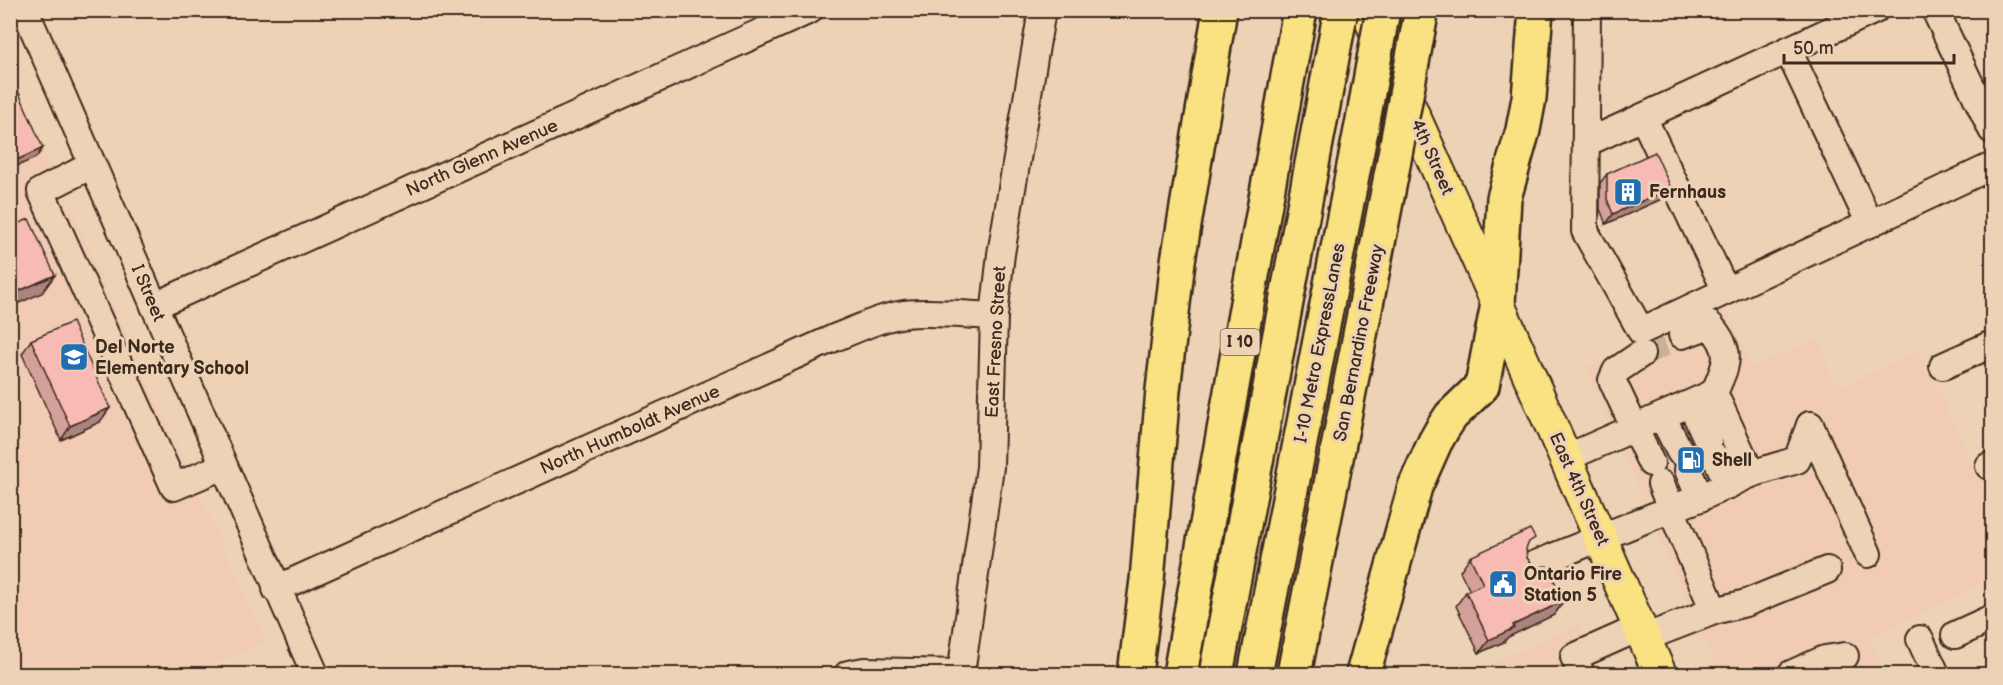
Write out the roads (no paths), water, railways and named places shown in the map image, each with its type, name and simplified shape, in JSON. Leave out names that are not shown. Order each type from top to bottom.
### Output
[{"type":"highway","points":[[1135,675],[1147,580],[1163,390],[1178,261],[1220,10]]},
{"type":"highway","name":"I 10","points":[[1180,675],[1300,10]]},
{"type":"highway","points":[[1216,675],[1341,10]]},
{"type":"highway","name":"I-10 Metro ExpressLanes","points":[[1255,675],[1383,10]]},
{"type":"highway","points":[[1363,675],[1415,487],[1443,428],[1451,416],[1482,386],[1498,304],[1504,198],[1529,99],[1536,10]]},
{"type":"highway","name":"San Bernardino Freeway","points":[[1294,675],[1422,12]]},
{"type":"main road","name":"4th Street","points":[[1366,10],[1498,304]]},
{"type":"main road","name":"East 4th Street","points":[[1498,304],[1660,675]]},
{"type":"street","name":"North Glenn Avenue","points":[[153,306],[810,10]]},
{"type":"street","name":"East Fresno Street","points":[[961,674],[990,467],[994,316],[1001,254],[1042,10]]},
{"type":"street","points":[[1587,10],[1585,231],[1641,331],[1992,166]]},
{"type":"street","points":[[1586,143],[1875,10]]},
{"type":"street","points":[[1935,10],[1992,130]]},
{"type":"street","name":"I Street","points":[[26,11],[315,675]]},
{"type":"street","points":[[1788,50],[1870,224]]},
{"type":"street","points":[[1642,117],[1726,291]]},
{"type":"street","points":[[92,165],[41,191],[174,487],[223,466]]},
{"type":"street","name":"North Humboldt Avenue","points":[[276,589],[823,342],[872,323],[903,314],[994,316]]},
{"type":"street","points":[[1682,336],[1710,325],[1722,340],[1727,363],[1714,393],[1740,479]]},
{"type":"street","points":[[1943,366],[1992,344]]},
{"type":"street","points":[[1641,354],[1616,372],[1612,380],[1656,474],[1714,611]]},
{"type":"street","points":[[1566,458],[1714,393]]},
{"type":"street","points":[[1691,404],[1712,449],[1740,479]]},
{"type":"street","points":[[1662,416],[1700,498]]},
{"type":"street","points":[[1531,566],[1700,498],[1740,479],[1797,460],[1810,426],[1868,554]]},
{"type":"street","points":[[1581,675],[1574,657],[1642,633],[1746,603],[1827,570]]},
{"type":"street","points":[[1955,634],[1992,618]]},
{"type":"street","points":[[1920,639],[1936,675]]},
{"type":"street","points":[[1791,675],[1825,659],[1845,656]]},
{"type":"street","points":[[848,675],[864,671],[961,674]]},
{"type":"tunnel","points":[[1641,354],[1682,335]]},
{"type":"place","name":"Fernhaus","points":[[1628,192]]},
{"type":"place","name":"Del Norte Elementary School","points":[[74,357]]},
{"type":"place","name":"Shell","points":[[1691,460]]},
{"type":"place","name":"Ontario Fire Station 5","points":[[1503,584]]}]
